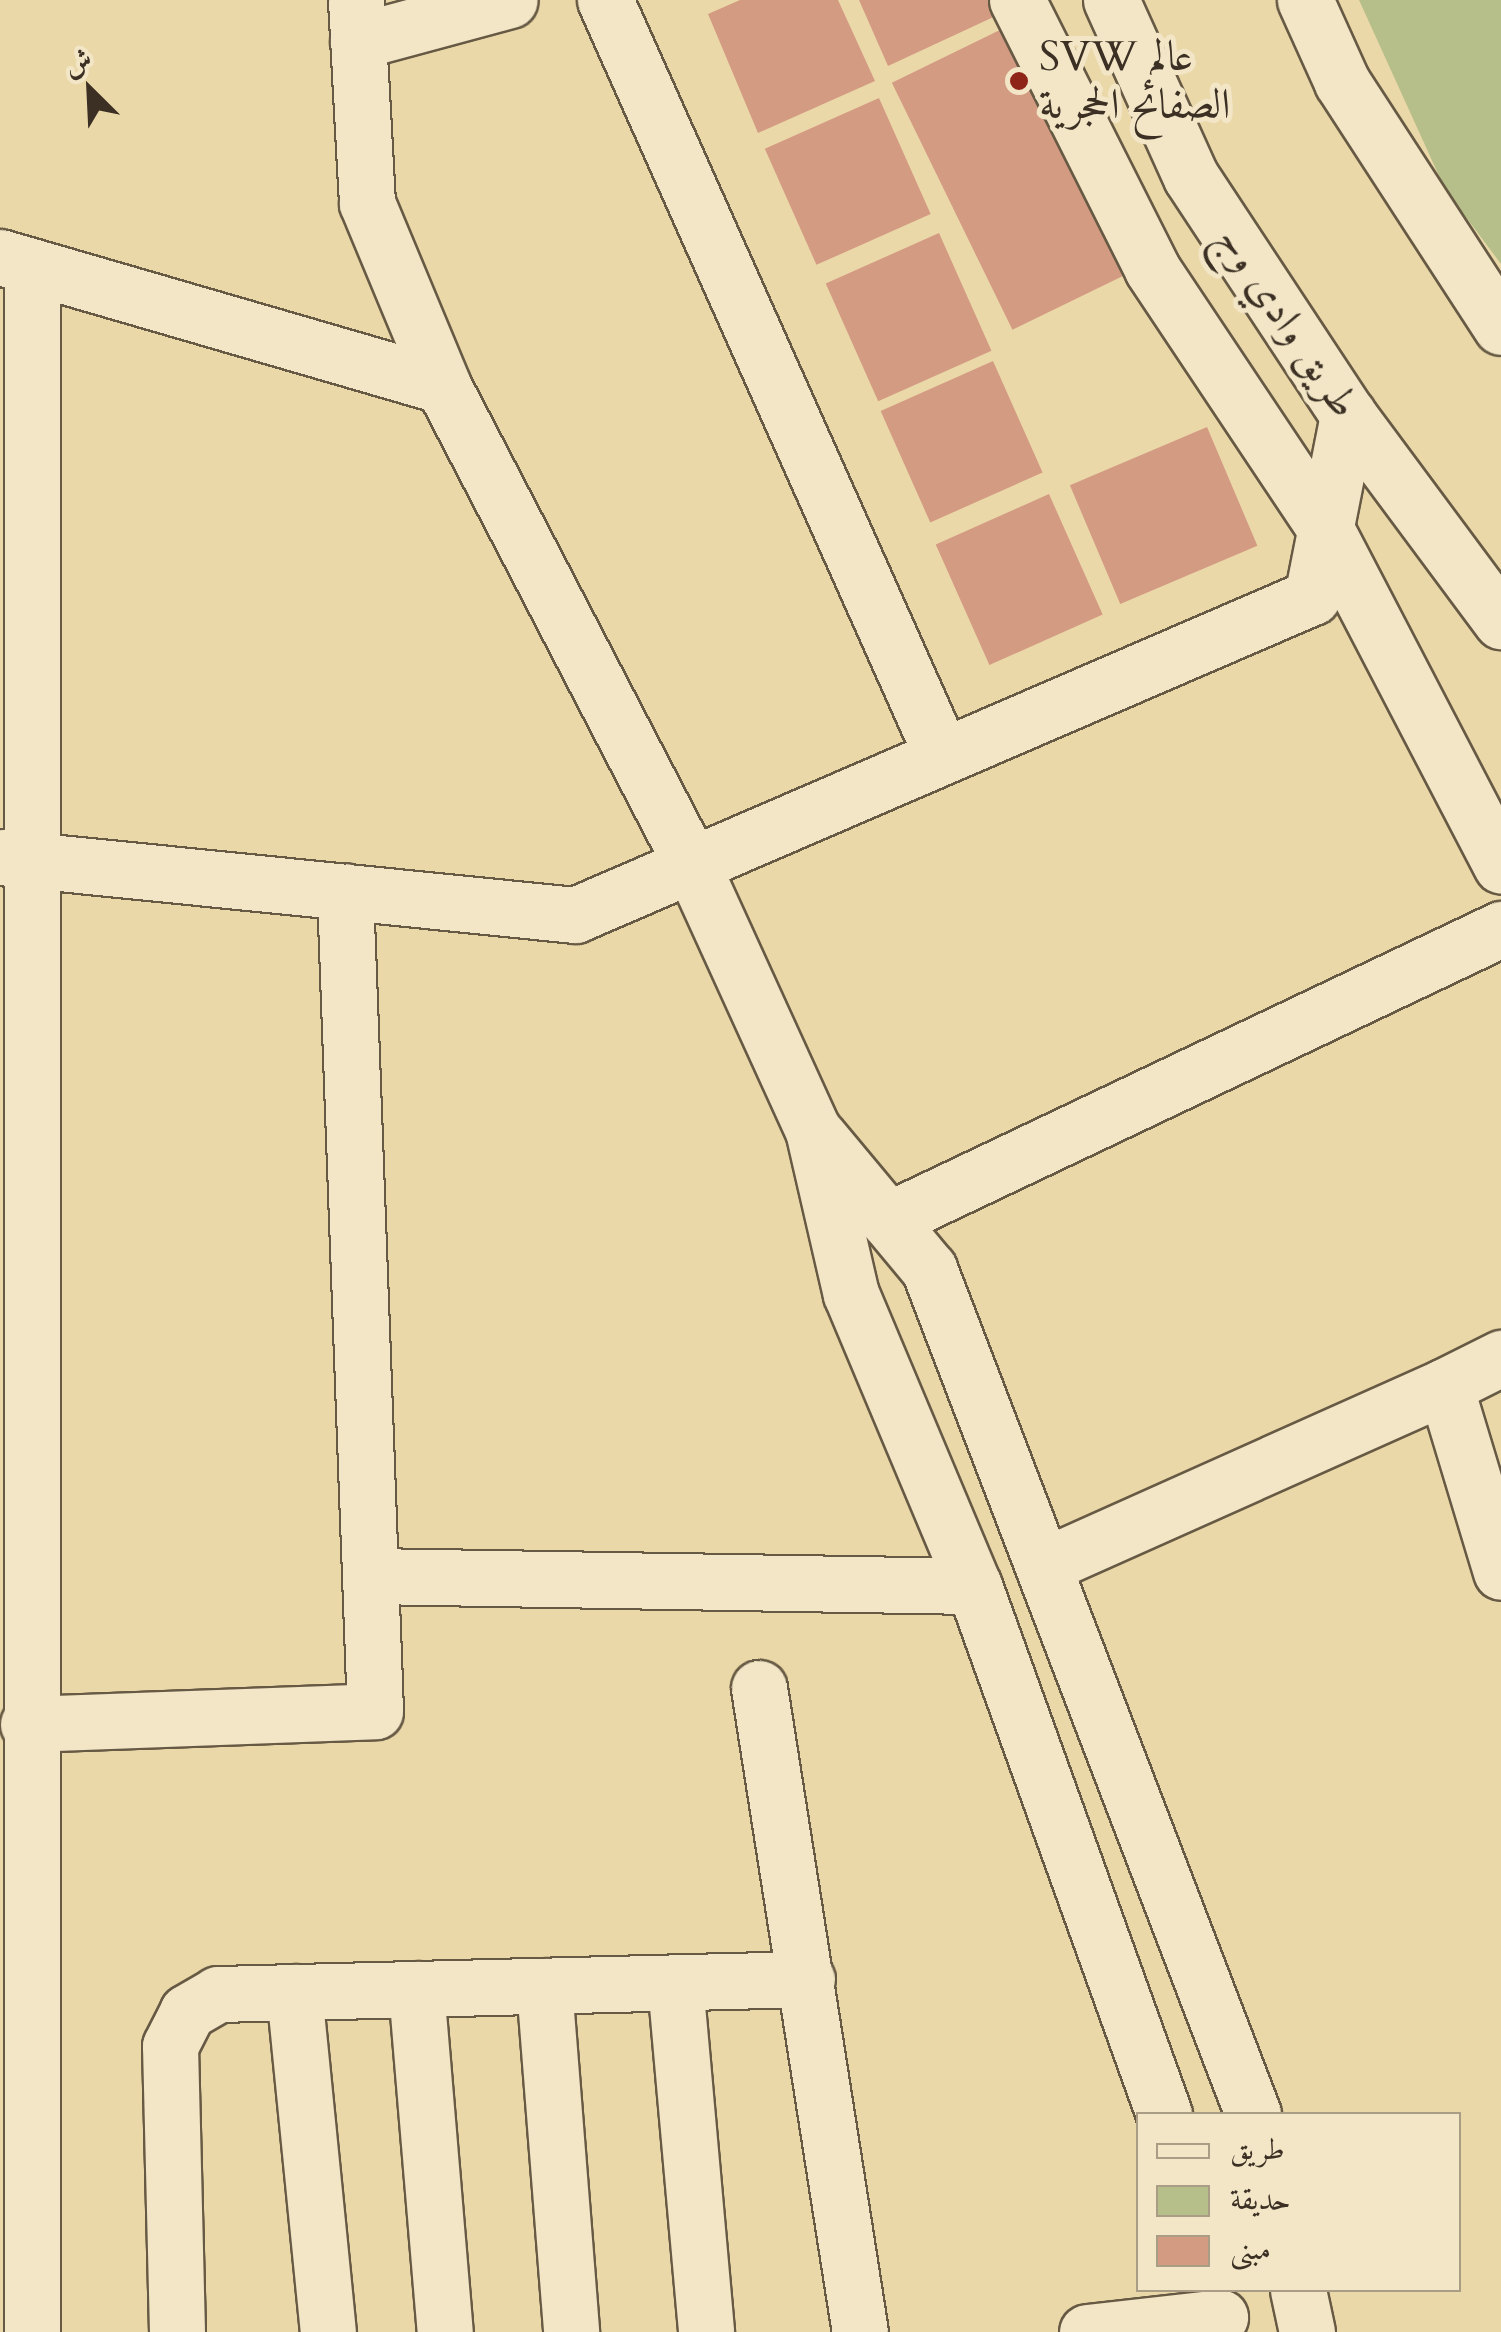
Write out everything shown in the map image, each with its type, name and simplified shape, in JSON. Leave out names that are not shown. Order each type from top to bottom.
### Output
[{"type":"street","points":[[510,0],[357,21],[367,203],[443,386],[693,868],[813,1130],[850,1294],[974,1586],[1163,2112]]},
{"type":"street","points":[[605,0],[941,753]]},
{"type":"street","points":[[1017,0],[1152,269],[1328,533],[1501,866]]},
{"type":"street","name":"طريق وادي وج","points":[[1111,0],[1191,178],[1348,416],[1501,621]]},
{"type":"street","points":[[1305,0],[1342,82],[1501,327]]},
{"type":"street","points":[[32,2332],[28,1724],[14,1622],[16,262],[443,386]]},
{"type":"street","points":[[15,858],[575,916],[693,868],[941,753],[1312,597],[1328,533],[1348,416]]},
{"type":"street","points":[[28,1724],[375,1711],[345,892]]},
{"type":"street","points":[[888,1220],[1501,928]]},
{"type":"street","points":[[813,1130],[929,1269],[1252,2112]]},
{"type":"street","points":[[1043,1566],[1501,1358]]},
{"type":"street","points":[[1444,1386],[1501,1572]]},
{"type":"street","points":[[370,1576],[974,1586]]},
{"type":"street","points":[[759,1688],[860,2332]]},
{"type":"street","points":[[176,2332],[170,2046],[187,2012],[218,1994],[807,1979]]},
{"type":"street","points":[[675,1983],[706,2332]]},
{"type":"street","points":[[544,1986],[571,2332]]},
{"type":"street","points":[[416,1990],[445,2332]]},
{"type":"street","points":[[294,1992],[328,2332]]},
{"type":"street","points":[[1298,2292],[1307,2332]]},
{"type":"street","points":[[1087,2332],[1219,2313]]},
{"type":"green space","points":[[1359,0],[1501,0],[1501,264],[1445,189]]},
{"type":"building","points":[[740,0],[838,0],[875,81],[758,133],[708,14]]},
{"type":"building","points":[[859,0],[994,0],[1000,14],[888,66]]},
{"type":"building","points":[[1006,27],[1127,274],[1012,330],[892,83]]},
{"type":"building","points":[[879,98],[931,214],[816,265],[765,149]]},
{"type":"building","points":[[939,233],[991,351],[878,401],[826,283]]},
{"type":"building","points":[[993,361],[1043,472],[930,522],[881,411]]},
{"type":"building","points":[[1207,427],[1257,546],[1120,604],[1070,485]]},
{"type":"building","points":[[1049,494],[1103,615],[989,665],[936,544]]},
{"type":"place","name":"SVW عالم الصفائح الحجرية","points":[[1019,81]]}]
